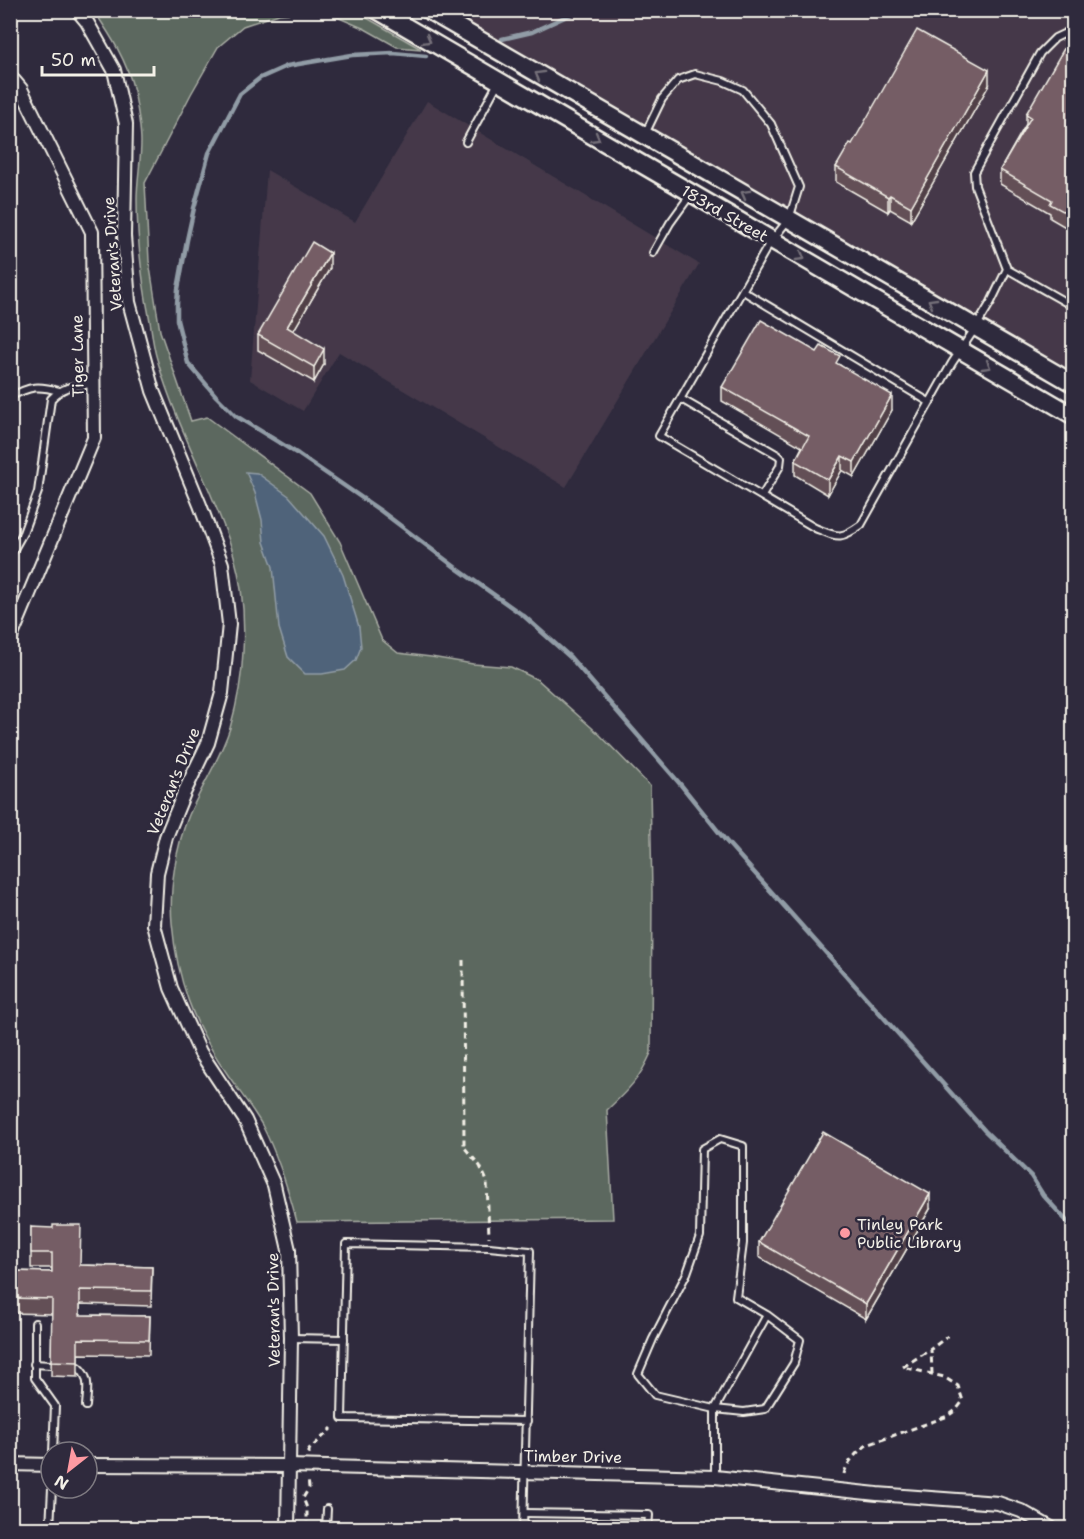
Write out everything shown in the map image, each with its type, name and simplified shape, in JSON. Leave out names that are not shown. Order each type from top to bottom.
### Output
[{"type":"street","name":"Veteran's Drive","points":[[77,10],[87,22],[114,70],[126,124],[124,236],[129,302],[153,391],[222,564],[229,624],[222,693],[208,743],[166,837],[158,873],[154,925],[171,988],[200,1052],[245,1120],[274,1185],[289,1250],[291,1338],[288,1528]]},
{"type":"street","name":"183rd Street","points":[[377,10],[1074,416]]},
{"type":"street","name":"183rd Street","points":[[428,10],[1074,384]]},
{"type":"street","name":"Tiger Lane","points":[[10,76],[21,89],[92,232],[94,384],[94,438],[10,640]]},
{"type":"street","points":[[10,1464],[39,1465]]},
{"type":"street","name":"Timber Drive","points":[[99,1466],[289,1466],[714,1477],[877,1494],[998,1503],[1021,1511],[1051,1528]]},
{"type":"lane","points":[[1074,29],[1055,38],[1040,53],[974,172],[975,186],[1007,269],[1074,307]]},
{"type":"lane","points":[[644,136],[662,99],[678,80],[695,74],[723,81],[743,90],[771,124],[799,187],[789,219],[772,240],[659,436],[815,528],[834,536],[848,535],[861,525],[929,402],[991,302],[1007,269]]},
{"type":"lane","points":[[466,142],[499,81]]},
{"type":"lane","points":[[653,253],[691,193]]},
{"type":"lane","points":[[742,291],[929,402]]},
{"type":"lane","points":[[10,556],[38,492],[51,399],[59,391],[70,387],[94,384]]},
{"type":"lane","points":[[10,397],[32,387],[42,386],[59,391]]},
{"type":"lane","points":[[681,399],[781,458],[780,466],[762,496]]},
{"type":"lane","points":[[10,598],[23,610]]},
{"type":"lane","points":[[720,1139],[743,1146],[743,1243],[736,1297],[767,1315],[800,1340],[794,1363],[765,1409],[744,1412],[715,1410],[655,1395],[638,1374],[653,1339],[687,1274],[700,1236],[702,1149],[720,1139]]},
{"type":"lane","points":[[523,1528],[526,1472],[527,1421],[530,1251],[489,1247],[346,1244],[342,1418],[527,1421]]},
{"type":"lane","points":[[714,1477],[715,1410],[767,1315]]},
{"type":"lane","points":[[35,1323],[35,1378],[55,1406],[54,1440]]},
{"type":"lane","points":[[291,1338],[344,1339]]},
{"type":"lane","points":[[34,1364],[51,1365]]},
{"type":"lane","points":[[78,1366],[85,1373],[87,1382],[86,1406]]},
{"type":"lane","points":[[50,1528],[51,1500]]},
{"type":"lane","points":[[326,1528],[327,1509]]},
{"type":"lane","points":[[524,1513],[649,1515],[648,1528]]},
{"type":"path","points":[[463,960],[464,1147],[480,1166],[488,1181],[489,1247]]},
{"type":"path","points":[[844,1474],[845,1468],[867,1445],[948,1416],[963,1401],[958,1386],[944,1377],[903,1367],[948,1336]]},
{"type":"path","points":[[931,1349],[932,1374]]},
{"type":"shaded area","points":[[416,11],[1073,11],[1073,392]]},
{"type":"shaded area","points":[[427,101],[699,264],[566,487],[339,352],[303,411],[250,380],[267,170],[355,222]]},
{"type":"green space","points":[[94,11],[323,11],[279,14],[243,26],[218,47],[145,183],[149,261],[160,331],[191,421],[207,417],[310,493],[340,542],[382,640],[398,653],[511,667],[538,680],[600,735],[650,786],[651,1053],[632,1084],[607,1110],[613,1219],[297,1222],[282,1172],[262,1125],[214,1054],[188,1001],[174,944],[171,910],[173,882],[184,827],[221,751],[233,719],[242,661],[243,604],[237,568],[229,540],[174,409],[156,354],[139,245],[137,199],[140,123],[134,91],[123,59]]},
{"type":"green space","points":[[323,11],[355,11],[421,49],[397,47],[365,29]]},
{"type":"water","points":[[246,472],[257,473],[289,496],[324,536],[343,575],[359,627],[361,647],[356,660],[345,670],[305,674],[288,657],[279,628],[273,567],[264,542],[262,520],[255,493]]},
{"type":"building","points":[[917,30],[989,70],[911,207],[890,195],[888,197],[836,167],[850,143],[852,144]]},
{"type":"building","points":[[1066,45],[1074,50],[1074,217],[1050,204],[1052,200],[1000,170],[1031,117],[1026,114]]},
{"type":"building","points":[[312,242],[330,253],[287,327],[324,349],[314,367],[258,335]]},
{"type":"building","points":[[761,320],[817,352],[821,346],[840,356],[836,363],[892,395],[854,462],[842,456],[828,480],[795,461],[809,436],[722,387]]},
{"type":"building","name":"Tinley Park Public Library","points":[[823,1132],[930,1194],[866,1304],[759,1242]]},
{"type":"building","points":[[53,1225],[81,1225],[80,1265],[152,1267],[151,1291],[80,1290],[80,1315],[150,1316],[149,1340],[78,1339],[78,1362],[51,1361],[52,1299],[10,1298],[10,1271],[52,1272],[52,1253],[31,1253],[31,1227],[53,1228]]},
{"type":"waterway","points":[[502,39],[532,32],[580,10]]},
{"type":"waterway","points":[[426,56],[393,53],[352,55],[287,66],[260,78],[240,94],[209,153],[187,240],[178,289],[177,320],[188,363],[236,416],[298,454],[381,511],[524,616],[570,657],[681,785],[726,841],[985,1131],[1031,1176],[1043,1195],[1074,1229]]},
{"type":"place","name":"Tinley Park Public Library","points":[[845,1233]]}]
